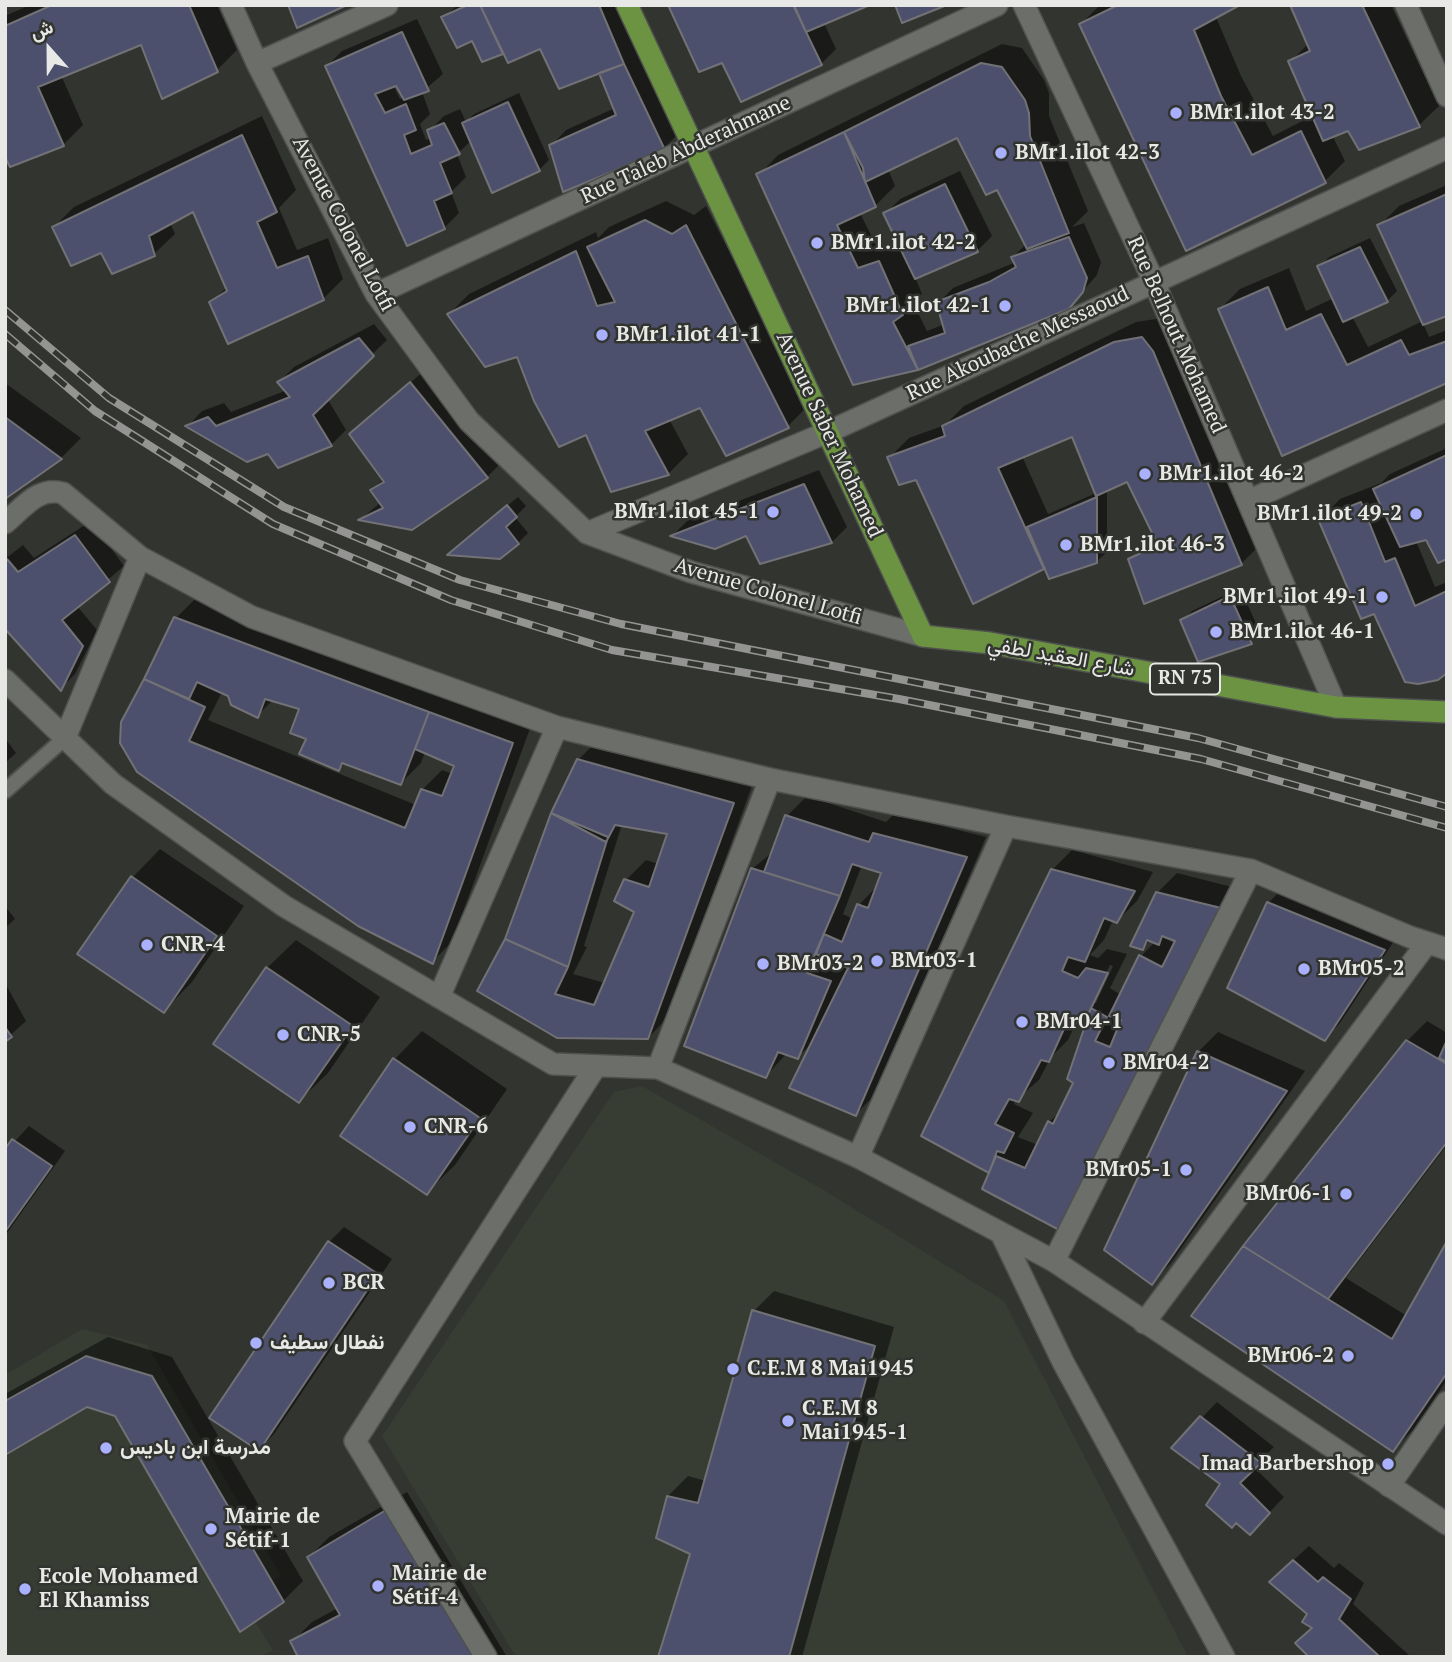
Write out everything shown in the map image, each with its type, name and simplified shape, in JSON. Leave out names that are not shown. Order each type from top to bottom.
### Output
[{"type":"main road","name":"Avenue Saber Mohamed","points":[[627,5],[923,636]]},
{"type":"main road","name":"شارع العقيد لطفي","points":[[923,636],[990,643],[1336,707],[1447,712]]},
{"type":"street","name":"Avenue Colonel Lotfi","points":[[231,5],[257,63],[376,293],[469,421],[587,533],[691,572],[923,636]]},
{"type":"street","points":[[257,63],[387,5]]},
{"type":"street","name":"Rue Taleb Abderahmane","points":[[376,293],[997,5]]},
{"type":"street","name":"Rue Belhout Mohamed","points":[[1024,5],[1154,282],[1336,707]]},
{"type":"street","points":[[1406,5],[1447,96]]},
{"type":"street","name":"Rue Akoubache Messaoud","points":[[587,533],[828,432],[1447,148]]},
{"type":"street","points":[[1248,501],[1447,410]]},
{"type":"street","points":[[5,523],[40,493],[51,489],[63,493],[140,557],[252,617],[557,727],[770,779],[1006,826],[1251,870],[1437,946],[1144,1323]]},
{"type":"street","points":[[65,738],[140,557]]},
{"type":"street","points":[[5,680],[113,784],[284,906],[553,1064],[658,1068],[858,1157],[1055,1261],[1447,1524]]},
{"type":"street","points":[[439,997],[557,727]]},
{"type":"street","points":[[658,1068],[770,779]]},
{"type":"street","points":[[858,1157],[1006,826]]},
{"type":"street","points":[[1055,1261],[1251,870]]},
{"type":"street","points":[[486,1657],[355,1441],[596,1066]]},
{"type":"street","points":[[1002,1233],[1063,1362],[1224,1657]]},
{"type":"street","points":[[1389,1486],[1447,1402]]},
{"type":"lane","points":[[5,791],[65,738]]},
{"type":"shaded area","name":"C.E.M 8 Mai1945","points":[[642,1086],[825,1191],[1004,1301],[1188,1657],[516,1657],[382,1436],[614,1092]]},
{"type":"shaded area","name":"مدرسة ابن باديس","points":[[82,1329],[147,1345],[281,1576],[240,1598],[273,1650],[260,1657],[5,1657],[5,1375]]},
{"type":"building","points":[[52,5],[189,5],[218,72],[162,99],[141,45],[38,87],[64,146],[10,167],[5,157],[5,26]]},
{"type":"building","points":[[288,5],[347,5],[297,28]]},
{"type":"building","points":[[468,5],[480,5],[503,54],[482,62],[472,41],[457,48],[441,17]]},
{"type":"building","points":[[480,5],[599,5],[624,64],[559,89],[540,49],[508,63]]},
{"type":"building","points":[[668,5],[793,5],[822,65],[741,102],[722,63],[699,72]]},
{"type":"building","points":[[794,5],[870,5],[806,32]]},
{"type":"building","points":[[895,5],[947,5],[902,23]]},
{"type":"building","name":"BMr1.ilot 43-2","points":[[1118,5],[1240,5],[1194,30],[1221,96],[1252,155],[1301,131],[1326,183],[1186,251],[1079,24]]},
{"type":"building","points":[[1290,5],[1362,5],[1420,127],[1359,150],[1348,131],[1323,141],[1288,61],[1310,51]]},
{"type":"building","points":[[402,32],[429,91],[404,100],[396,86],[375,94],[385,113],[406,104],[416,130],[404,135],[411,154],[432,145],[427,130],[444,123],[460,154],[440,163],[452,193],[434,201],[445,229],[407,246],[325,66]]},
{"type":"building","name":"BMr1.ilot 42-3","points":[[981,63],[1002,67],[1025,100],[1029,113],[1030,136],[1069,233],[1027,249],[997,190],[986,195],[957,138],[865,182],[863,168],[844,132]]},
{"type":"building","points":[[624,64],[665,150],[563,192],[549,145],[616,115],[599,73]]},
{"type":"building","points":[[508,102],[540,171],[492,193],[462,123]]},
{"type":"building","name":"BMr1.ilot 42-2","points":[[844,132],[876,207],[837,225],[858,268],[879,261],[903,315],[893,322],[918,370],[853,385],[756,174]]},
{"type":"building","points":[[242,135],[277,212],[257,222],[277,268],[308,256],[324,300],[228,344],[209,302],[227,291],[193,212],[149,236],[155,256],[112,274],[101,253],[71,266],[52,227]]},
{"type":"building","points":[[945,184],[978,252],[915,279],[883,213]]},
{"type":"building","points":[[1447,194],[1447,316],[1423,325],[1377,225]]},
{"type":"building","name":"BMr1.ilot 41-1","points":[[645,220],[672,234],[686,225],[789,428],[726,456],[700,408],[645,431],[669,475],[611,492],[586,435],[559,447],[534,401],[517,357],[485,367],[447,314],[576,251],[597,306],[615,302],[587,247]]},
{"type":"building","name":"BMr1.ilot 42-1","points":[[1069,237],[1087,278],[1083,292],[1069,309],[918,370],[908,346],[945,333],[936,302],[989,282],[1016,267],[1011,257]]},
{"type":"building","points":[[1360,247],[1388,302],[1343,322],[1317,266]]},
{"type":"building","points":[[1268,287],[1286,330],[1321,314],[1347,365],[1401,340],[1409,355],[1447,341],[1447,383],[1282,456],[1218,309]]},
{"type":"building","name":"BMr1.ilot 46-2","points":[[1142,337],[1153,351],[1242,565],[1144,604],[1128,559],[1158,545],[1127,482],[1096,496],[1072,437],[998,468],[1044,569],[973,604],[916,480],[899,485],[887,457],[945,436],[942,426],[1114,342]]},
{"type":"building","points":[[359,338],[374,356],[313,415],[332,446],[278,468],[268,454],[247,462],[185,426],[208,417],[216,426],[290,397],[277,382]]},
{"type":"building","points":[[410,382],[488,478],[412,530],[358,520],[383,508],[370,490],[384,482],[349,434]]},
{"type":"building","points":[[5,417],[62,459],[5,499]]},
{"type":"building","name":"BMr1.ilot 49-2","points":[[1447,455],[1447,559],[1438,563],[1426,540],[1400,547],[1373,489]]},
{"type":"building","name":"BMr1.ilot 45-1","points":[[804,484],[832,543],[760,564],[746,536],[715,549],[670,536]]},
{"type":"building","name":"BMr1.ilot 46-3","points":[[1097,497],[1097,563],[1049,579],[1027,527]]},
{"type":"building","name":"BMr1.ilot 49-1","points":[[1361,502],[1385,562],[1395,558],[1415,606],[1447,591],[1447,673],[1438,680],[1418,684],[1405,682],[1374,614],[1361,619],[1318,519]]},
{"type":"building","points":[[507,505],[517,517],[506,527],[519,544],[500,559],[447,555]]},
{"type":"building","points":[[75,535],[110,582],[62,620],[83,646],[61,691],[5,629],[5,561],[7,559],[18,572]]},
{"type":"building","name":"BMr1.ilot 46-1","points":[[1230,596],[1252,644],[1198,662],[1180,620]]},
{"type":"building","points":[[174,617],[429,712],[401,785],[342,763],[339,771],[299,754],[306,739],[290,733],[299,709],[265,699],[258,718],[231,705],[228,696],[197,682],[189,699],[144,679]]},
{"type":"building","points":[[144,679],[205,707],[189,741],[405,828],[421,789],[442,796],[454,766],[415,749],[429,712],[513,743],[433,964],[358,926],[137,772],[120,743],[121,722]]},
{"type":"building","points":[[577,759],[734,803],[648,1039],[557,1038],[477,991],[505,939],[568,967],[555,994],[594,1005],[634,912],[614,901],[624,879],[649,887],[667,834],[615,825],[606,842],[551,813]]},
{"type":"building","points":[[551,813],[608,837],[568,967],[505,939]]},
{"type":"building","name":"BMr03-1","points":[[785,815],[869,842],[873,833],[967,857],[856,1116],[789,1088],[848,968],[816,954],[824,934],[842,942],[857,904],[868,908],[881,873],[852,864],[840,896],[764,872]]},
{"type":"building","name":"BMr03-2","points":[[751,868],[840,896],[807,973],[831,981],[798,1059],[778,1052],[766,1078],[684,1046]]},
{"type":"building","name":"BMr04-1","points":[[1051,869],[1135,891],[1117,923],[1104,918],[1085,962],[1068,957],[1062,971],[1078,978],[1086,968],[1108,973],[1083,1025],[1068,1020],[1049,1062],[1041,1060],[1019,1102],[1009,1099],[995,1124],[1014,1133],[1004,1153],[997,1151],[989,1173],[921,1136]]},
{"type":"building","name":"CNR-4","points":[[131,876],[217,936],[164,1013],[77,954]]},
{"type":"building","name":"BMr04-2","points":[[1156,892],[1221,908],[1063,1232],[982,1189],[996,1156],[1025,1168],[1048,1121],[1053,1124],[1073,1083],[1067,1079],[1091,1008],[1107,1017],[1095,1041],[1110,1047],[1121,1020],[1109,1016],[1139,955],[1162,967],[1175,941],[1162,936],[1159,945],[1147,940],[1143,950],[1130,946]]},
{"type":"building","name":"BMr05-2","points":[[1267,902],[1385,950],[1325,1041],[1227,988]]},
{"type":"building","name":"CNR-5","points":[[266,967],[353,1026],[299,1103],[213,1044]]},
{"type":"building","points":[[5,1027],[12,1037],[5,1042]]},
{"type":"building","name":"BMr06-1","points":[[1406,1040],[1447,1064],[1447,1142],[1328,1299],[1243,1246]]},
{"type":"building","points":[[1447,1040],[1447,1062],[1439,1058]]},
{"type":"building","name":"BMr05-1","points":[[1197,1051],[1287,1091],[1152,1285],[1104,1250]]},
{"type":"building","name":"CNR-6","points":[[393,1058],[480,1118],[427,1195],[340,1136]]},
{"type":"building","points":[[12,1139],[52,1166],[5,1232],[5,1149]]},
{"type":"building","points":[[328,1241],[378,1274],[259,1451],[209,1418]]},
{"type":"building","name":"BMr06-2","points":[[1447,1241],[1447,1373],[1393,1452],[1191,1316],[1243,1246],[1392,1339]]},
{"type":"building","name":"C.E.M 8 Mai1945-1","points":[[752,1310],[875,1346],[789,1657],[658,1657],[690,1554],[656,1538],[667,1496],[698,1503]]},
{"type":"building","name":"Mairie de Sétif-1","points":[[86,1356],[152,1376],[284,1602],[240,1632],[115,1416],[87,1407],[5,1455],[5,1401]]},
{"type":"building","points":[[1200,1416],[1261,1463],[1240,1483],[1270,1513],[1250,1535],[1236,1523],[1232,1528],[1206,1505],[1220,1484],[1171,1448]]},
{"type":"building","name":"Mairie de Sétif-4","points":[[386,1510],[475,1657],[298,1657],[290,1641],[340,1615],[307,1557]]},
{"type":"building","points":[[1293,1560],[1318,1582],[1323,1577],[1351,1599],[1339,1619],[1380,1657],[1309,1657],[1295,1643],[1312,1628],[1302,1622],[1307,1614],[1269,1582]]},
{"type":"railway","points":[[5,310],[109,398],[284,507],[460,580],[621,624],[1198,738],[1447,807]]},
{"type":"railway","points":[[5,334],[95,411],[273,524],[451,600],[612,650],[899,699],[1201,759],[1447,828]]},
{"type":"place","name":"BMr1.ilot 43-2","points":[[1176,113]]},
{"type":"place","name":"BMr1.ilot 42-3","points":[[1001,153]]},
{"type":"place","name":"BMr1.ilot 42-2","points":[[817,243]]},
{"type":"place","name":"BMr1.ilot 42-1","points":[[1005,306]]},
{"type":"place","name":"BMr1.ilot 41-1","points":[[602,335]]},
{"type":"place","name":"BMr1.ilot 46-2","points":[[1145,474]]},
{"type":"place","name":"BMr1.ilot 45-1","points":[[773,512]]},
{"type":"place","name":"BMr1.ilot 49-2","points":[[1416,514]]},
{"type":"place","name":"BMr1.ilot 46-3","points":[[1066,545]]},
{"type":"place","name":"BMr1.ilot 49-1","points":[[1382,597]]},
{"type":"place","name":"BMr1.ilot 46-1","points":[[1216,632]]},
{"type":"place","name":"CNR-4","points":[[147,945]]},
{"type":"place","name":"BMr03-1","points":[[877,961]]},
{"type":"place","name":"BMr03-2","points":[[763,964]]},
{"type":"place","name":"BMr05-2","points":[[1304,969]]},
{"type":"place","name":"BMr04-1","points":[[1022,1022]]},
{"type":"place","name":"CNR-5","points":[[283,1035]]},
{"type":"place","name":"BMr04-2","points":[[1109,1063]]},
{"type":"place","name":"CNR-6","points":[[410,1127]]},
{"type":"place","name":"BMr05-1","points":[[1186,1170]]},
{"type":"place","name":"BMr06-1","points":[[1346,1194]]},
{"type":"place","name":"BCR","points":[[329,1283]]},
{"type":"place","name":"نفطال سطيف","points":[[256,1343]]},
{"type":"place","name":"BMr06-2","points":[[1348,1356]]},
{"type":"place","name":"C.E.M 8 Mai1945","points":[[733,1369]]},
{"type":"place","name":"C.E.M 8 Mai1945-1","points":[[788,1421]]},
{"type":"place","name":"مدرسة ابن باديس","points":[[106,1448]]},
{"type":"place","name":"Imad Barbershop","points":[[1388,1464]]},
{"type":"place","name":"Mairie de Sétif-1","points":[[211,1529]]},
{"type":"place","name":"Mairie de Sétif-4","points":[[378,1586]]},
{"type":"place","name":"Ecole Mohamed El Khamiss","points":[[25,1589]]}]
